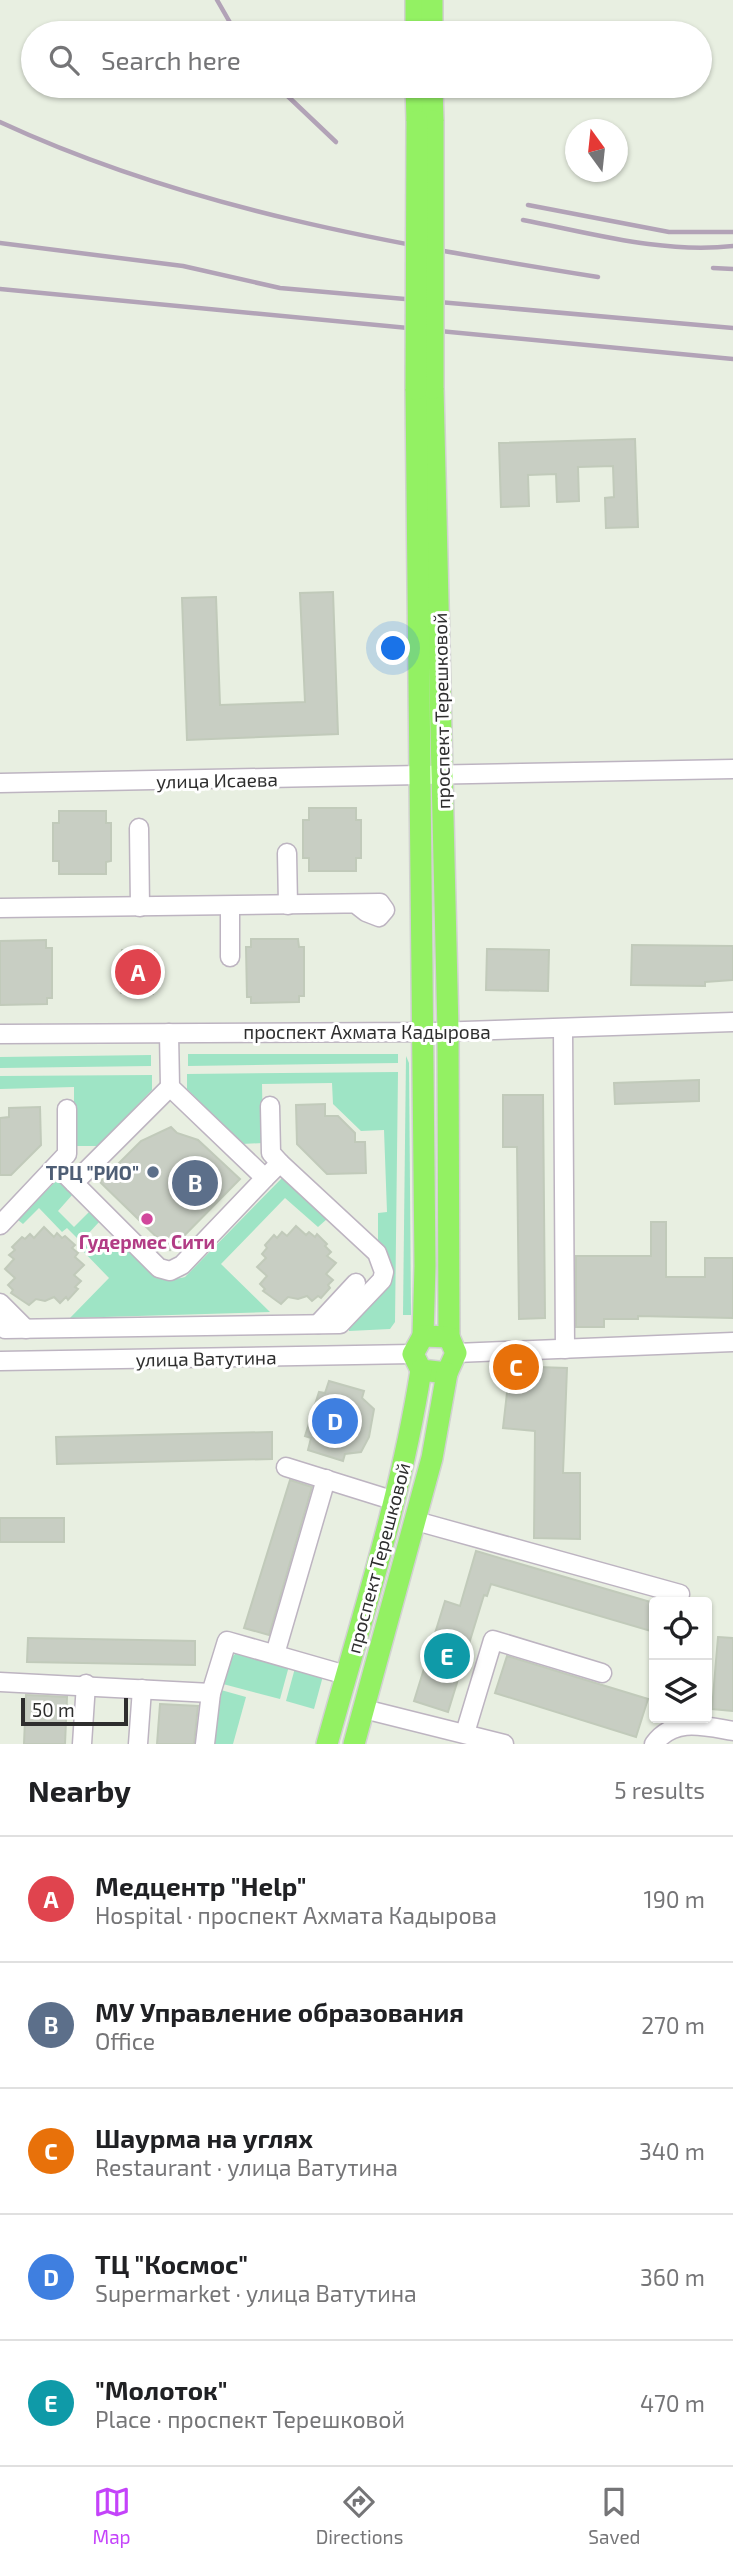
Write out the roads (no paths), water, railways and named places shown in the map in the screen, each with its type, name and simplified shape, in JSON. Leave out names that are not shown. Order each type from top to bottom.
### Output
[{"type":"main road","points":[[416,0],[416,21]]},
{"type":"main road","points":[[432,0],[432,21]]},
{"type":"main road","name":"проспект Терешковой","points":[[419,98],[425,121]]},
{"type":"main road","name":"проспект Терешковой","points":[[354,1744],[432,1458],[452,1345],[435,1032],[425,388],[425,121],[430,98]]},
{"type":"main road","name":"проспект Терешковой","points":[[327,1744],[395,1501],[419,1353],[435,1032]]},
{"type":"main road","points":[[419,1353],[452,1345]]},
{"type":"main road","points":[[419,1353],[447,1373]]},
{"type":"street","name":"улица Исаева","points":[[0,783],[733,769]]},
{"type":"street","points":[[139,828],[140,907]]},
{"type":"street","points":[[287,853],[288,905]]},
{"type":"street","points":[[0,908],[357,905]]},
{"type":"street","points":[[230,906],[230,957]]},
{"type":"street","name":"проспект Ахмата Кадырова","points":[[0,1034],[435,1032],[733,1022]]},
{"type":"street","points":[[563,1029],[565,1349]]},
{"type":"street","points":[[169,1033],[170,1087],[265,1178]]},
{"type":"street","points":[[74,1183],[170,1087]]},
{"type":"street","points":[[0,1324],[5,1329],[26,1329],[340,1324],[378,1286],[384,1272],[376,1253],[271,1153],[270,1106]]},
{"type":"street","points":[[0,1224],[67,1154],[67,1109]]},
{"type":"street","points":[[57,1166],[159,1268],[170,1271],[182,1265],[280,1163]]},
{"type":"street","points":[[318,1324],[356,1283]]},
{"type":"street","points":[[0,1303],[26,1329]]},
{"type":"street","points":[[452,1345],[565,1349],[733,1342]]},
{"type":"street","name":"улица Ватутина","points":[[0,1361],[419,1353]]},
{"type":"street","points":[[286,1466],[395,1501]]},
{"type":"street","points":[[275,1654],[326,1479]]},
{"type":"street","points":[[416,1521],[680,1594]]},
{"type":"street","points":[[465,1733],[493,1640],[602,1673]]},
{"type":"street","points":[[205,1744],[212,1693],[228,1641],[346,1675]]},
{"type":"street","points":[[0,1682],[86,1684],[212,1693]]},
{"type":"street","points":[[82,1744],[86,1684]]},
{"type":"street","points":[[138,1744],[142,1689]]},
{"type":"street","points":[[364,1709],[504,1744]]},
{"type":"street","points":[[654,1744],[662,1734],[688,1724],[733,1731]]},
{"type":"railway","points":[[217,0],[229,21]]},
{"type":"railway","points":[[290,98],[336,142]]},
{"type":"railway","points":[[0,122],[72,153],[219,201],[369,237],[598,277]]},
{"type":"railway","points":[[528,205],[669,232],[733,232]]},
{"type":"railway","points":[[523,220],[654,245],[707,248],[733,246]]},
{"type":"railway","points":[[0,243],[183,266],[280,288],[733,328]]},
{"type":"railway","points":[[713,268],[733,269]]},
{"type":"railway","points":[[0,289],[733,359]]},
{"type":"place","name":"Медцентр \"Help\"","points":[[138,972]]},
{"type":"place","name":"ТРЦ \"РИО\"","points":[[153,1172]]},
{"type":"place","name":"МУ Управление образования","points":[[195,1183]]},
{"type":"place","name":"Гудермес Сити","points":[[147,1219]]},
{"type":"place","name":"Шаурма на углях","points":[[516,1367]]},
{"type":"place","name":"ТЦ \"Космос\"","points":[[335,1421]]},
{"type":"place","name":"\"Молоток\"","points":[[447,1656]]}]
